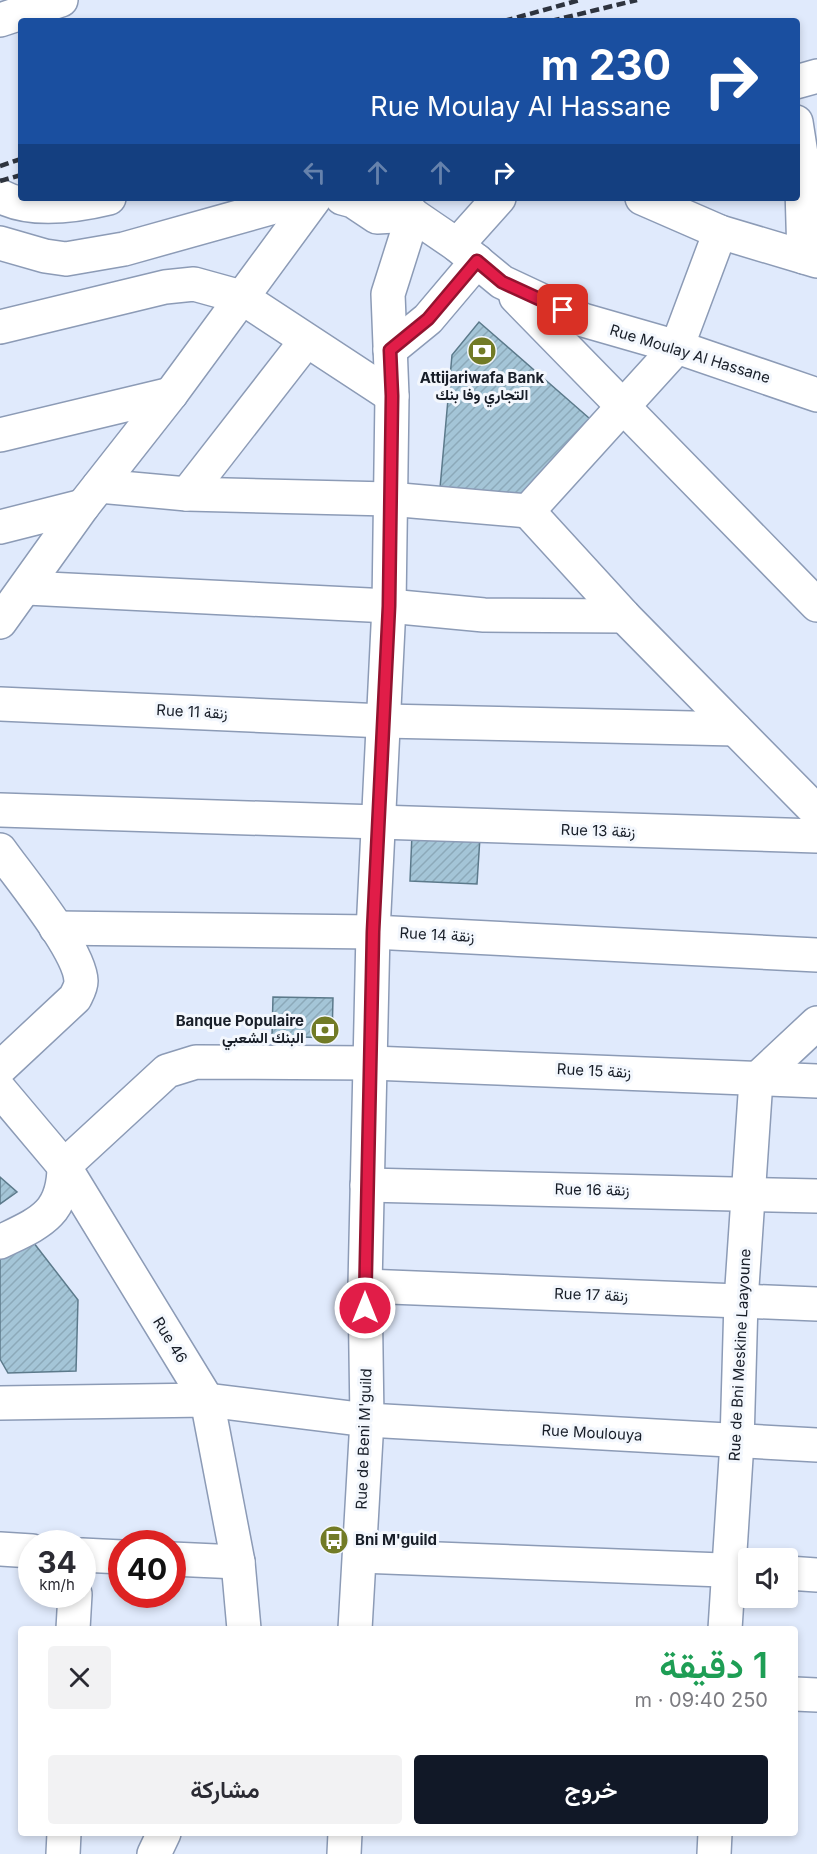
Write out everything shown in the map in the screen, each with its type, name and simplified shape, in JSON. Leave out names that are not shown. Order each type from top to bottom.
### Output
[{"type":"street","points":[[0,20],[61,0]]},
{"type":"street","points":[[800,81],[817,76]]},
{"type":"street","points":[[649,201],[720,232],[810,259],[809,153],[800,132]]},
{"type":"street","points":[[0,196],[18,200]]},
{"type":"street","points":[[21,201],[46,207],[96,201]]},
{"type":"street","points":[[0,243],[45,256],[66,259],[124,249],[295,201]]},
{"type":"street","points":[[0,622],[27,588],[91,496],[171,394],[313,201]]},
{"type":"street","points":[[353,201],[377,217],[406,207]]},
{"type":"street","points":[[390,350],[428,319],[497,201]]},
{"type":"street","name":"Rue Moulay Al Hassane","points":[[406,207],[502,282],[583,320],[816,392]]},
{"type":"street","name":"Rue de Beni M'guild","points":[[355,1626],[367,1420],[365,1286],[372,1063],[373,932],[389,606],[392,396],[388,294],[406,207]]},
{"type":"street","points":[[528,511],[622,404],[676,347],[720,232]]},
{"type":"street","points":[[502,282],[817,605]]},
{"type":"street","points":[[0,327],[165,287],[194,284],[241,297],[392,396]]},
{"type":"street","points":[[187,494],[306,341]]},
{"type":"street","points":[[0,435],[171,394]]},
{"type":"street","points":[[0,527],[91,496],[187,494],[389,499],[528,511],[624,616],[817,812]]},
{"type":"street","points":[[27,588],[389,606],[484,615],[624,616]]},
{"type":"street","name":"Rue 11 زنقة","points":[[0,704],[384,721],[735,729]]},
{"type":"street","name":"Rue 13 زنقة","points":[[0,810],[379,824],[817,836]]},
{"type":"street","points":[[0,850],[56,928],[76,963],[81,982],[75,998],[0,1068]]},
{"type":"street","name":"Rue 14 زنقة","points":[[56,928],[373,932],[817,956]]},
{"type":"street","points":[[756,1080],[817,1023]]},
{"type":"street","points":[[0,1242],[32,1227],[57,1204],[64,1189],[64,1166],[167,1071],[196,1062],[372,1063]]},
{"type":"street","name":"Rue 15 زنقة","points":[[372,1063],[817,1082]]},
{"type":"street","name":"Rue de Bni Meskine Laayoune","points":[[726,1626],[738,1571],[737,1442],[741,1301],[756,1080]]},
{"type":"street","name":"Rue 46","points":[[0,1090],[64,1166],[207,1400],[238,1562],[244,1626]]},
{"type":"street","name":"Rue 16 زنقة","points":[[367,1185],[817,1196]]},
{"type":"street","name":"Rue 17 زنقة","points":[[365,1286],[817,1304]]},
{"type":"street","name":"Rue Moulouya","points":[[0,1403],[207,1400],[367,1420],[817,1445]]},
{"type":"street","points":[[0,1549],[18,1550]]},
{"type":"street","points":[[360,1556],[738,1571]]},
{"type":"street","points":[[186,1560],[238,1562]]},
{"type":"street","points":[[798,1574],[817,1575]]},
{"type":"street","points":[[73,1626],[74,1608]]},
{"type":"street","points":[[798,1694],[817,1695]]},
{"type":"street","points":[[63,1854],[64,1836]]},
{"type":"street","points":[[154,1854],[163,1836]]},
{"type":"street","points":[[344,1854],[345,1836]]},
{"type":"street","points":[[714,1854],[715,1836]]},
{"type":"building","points":[[479,322],[597,425],[528,504],[439,499],[452,355]]},
{"type":"building","points":[[412,834],[480,837],[477,884],[410,881]]},
{"type":"building","points":[[273,997],[333,998],[332,1038],[272,1036]]},
{"type":"building","points":[[0,1177],[17,1192],[0,1204]]},
{"type":"building","points":[[30,1238],[78,1300],[76,1371],[8,1373],[0,1359],[0,1254]]},
{"type":"railway","points":[[515,18],[580,0]]},
{"type":"railway","points":[[563,18],[637,0]]},
{"type":"railway","points":[[0,166],[18,160]]},
{"type":"railway","points":[[0,181],[18,176]]},
{"type":"place","name":"Attijariwafa Bank التجاري وفا بنك","points":[[482,351]]},
{"type":"place","name":"Banque Populaire البنك الشعبي","points":[[325,1030]]},
{"type":"place","name":"Bni M'guild","points":[[334,1540]]},
{"type":"route","points":[[365,1308],[373,932],[389,606],[392,396],[390,350],[428,319],[477,261],[502,282],[563,310]]}]
